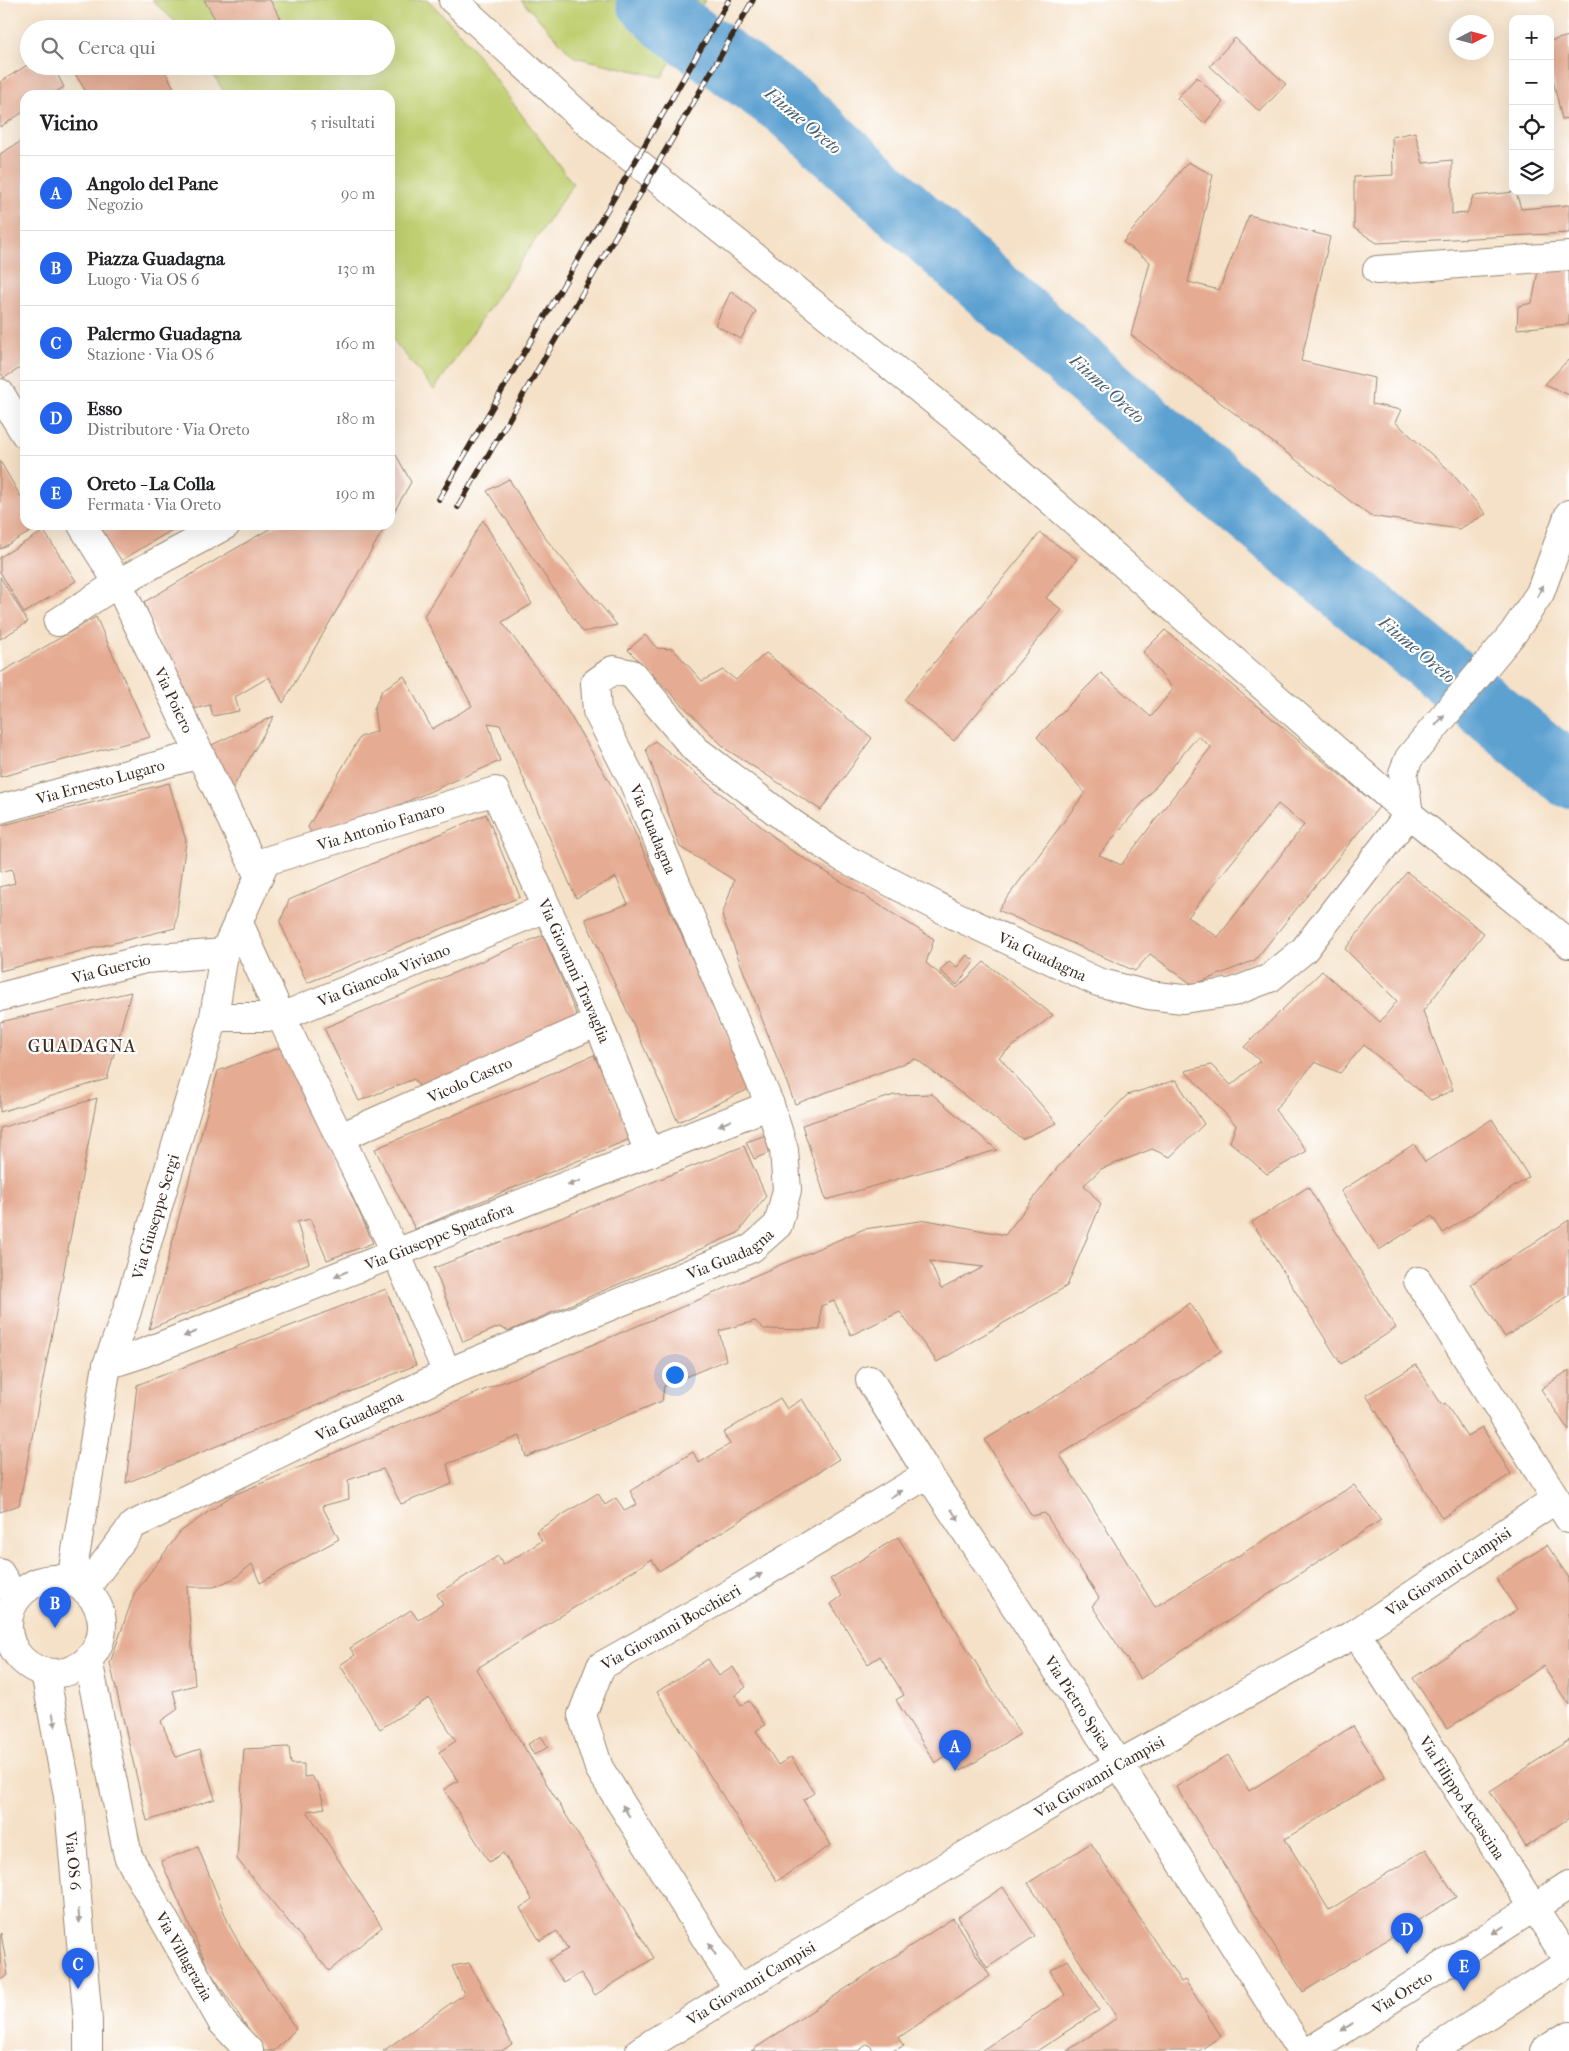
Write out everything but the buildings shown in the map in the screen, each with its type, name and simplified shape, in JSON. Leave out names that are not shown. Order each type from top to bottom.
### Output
[{"type":"street","points":[[453,0],[589,124],[968,428],[1409,814],[1569,944]]},
{"type":"street","points":[[1377,270],[1569,256]]},
{"type":"street","points":[[8,403],[20,425]]},
{"type":"street","points":[[1409,814],[1403,773],[1409,758],[1514,632],[1540,592],[1569,514]]},
{"type":"street","name":"Via Poiero","points":[[85,530],[118,582],[200,754],[262,869]]},
{"type":"street","points":[[58,622],[118,582],[217,530]]},
{"type":"street","name":"Via Guadagna","points":[[78,1585],[133,1525],[447,1373],[752,1248],[778,1225],[787,1190],[784,1150],[770,1105],[632,779],[598,711],[595,684],[613,670],[632,674],[695,749],[790,822],[840,856],[954,915],[1098,982],[1148,995],[1183,999],[1233,992],[1270,978],[1304,950],[1409,814]]},
{"type":"street","name":"Via Ernesto Lugaro","points":[[0,809],[200,754]]},
{"type":"street","name":"Via Antonio Fanaro","points":[[262,869],[495,791]]},
{"type":"street","name":"Via Giovanni Travaglia","points":[[495,791],[598,1022],[649,1153]]},
{"type":"street","name":"Via Giuseppe Sergi","points":[[78,1585],[107,1365],[126,1314],[214,1017],[224,953],[262,869]]},
{"type":"street","name":"Via Giancola Viviano","points":[[214,1017],[281,1017],[546,908]]},
{"type":"street","points":[[238,921],[281,1017],[396,1253],[447,1373]]},
{"type":"street","name":"Via Guercio","points":[[0,997],[145,960],[224,953]]},
{"type":"street","name":"Vicolo Castro","points":[[340,1137],[598,1022]]},
{"type":"street","name":"Via Giuseppe Spatafora","points":[[107,1365],[138,1355],[770,1105]]},
{"type":"street","name":"Via Giovanni Campisi","points":[[640,2051],[738,1990],[1119,1764],[1356,1633],[1563,1510],[1418,1281]]},
{"type":"street","name":"Via Pietro Spica","points":[[870,1380],[928,1474],[1119,1764],[1301,2051]]},
{"type":"street","name":"Via Giovanni Bocchieri","points":[[738,1990],[599,1768],[582,1715],[601,1666],[726,1596],[928,1474]]},
{"type":"street","points":[[0,1573],[9,1606],[8,1628],[11,1643],[19,1656],[31,1667],[45,1672],[60,1673],[76,1670],[88,1660],[98,1647],[103,1632],[102,1616],[96,1601],[78,1585],[56,1578],[40,1580],[26,1588],[9,1606]]},
{"type":"street","name":"Via Filippo Accascina","points":[[1356,1633],[1569,1962]]},
{"type":"street","name":"Via Villagrazia","points":[[88,1660],[128,1856],[222,2022],[249,2051]]},
{"type":"street","name":"Via OS 6","points":[[45,1672],[68,1796],[88,2021],[88,2051]]},
{"type":"street","name":"Via Oreto","points":[[1310,2051],[1569,1885]]},
{"type":"street","points":[[1432,2051],[1569,1962]]},
{"type":"street","points":[[1544,2051],[1569,2035]]},
{"type":"green space","points":[[152,0],[428,0],[464,37],[573,184],[434,390],[395,342],[395,90],[223,90],[214,75],[395,75],[395,20],[173,20]]},
{"type":"green space","points":[[521,0],[705,0],[662,77],[574,57]]},
{"type":"waterway","name":"Fiume Oreto","points":[[648,0],[669,21],[789,106],[965,266],[1166,442],[1569,776]]},
{"type":"railway","points":[[439,499],[729,0]]},
{"type":"railway","points":[[458,507],[753,0]]},
{"type":"place","name":"Piazza Guadagna","points":[[55,1628]]},
{"type":"place","name":"Angolo del Pane","points":[[955,1771]]},
{"type":"place","name":"Esso","points":[[1407,1954]]},
{"type":"place","name":"Palermo Guadagna","points":[[78,1989]]},
{"type":"place","name":"Oreto - La Colla","points":[[1464,1991]]},
{"type":"district","name":"GUADAGNA","points":[[82,1046]]}]
